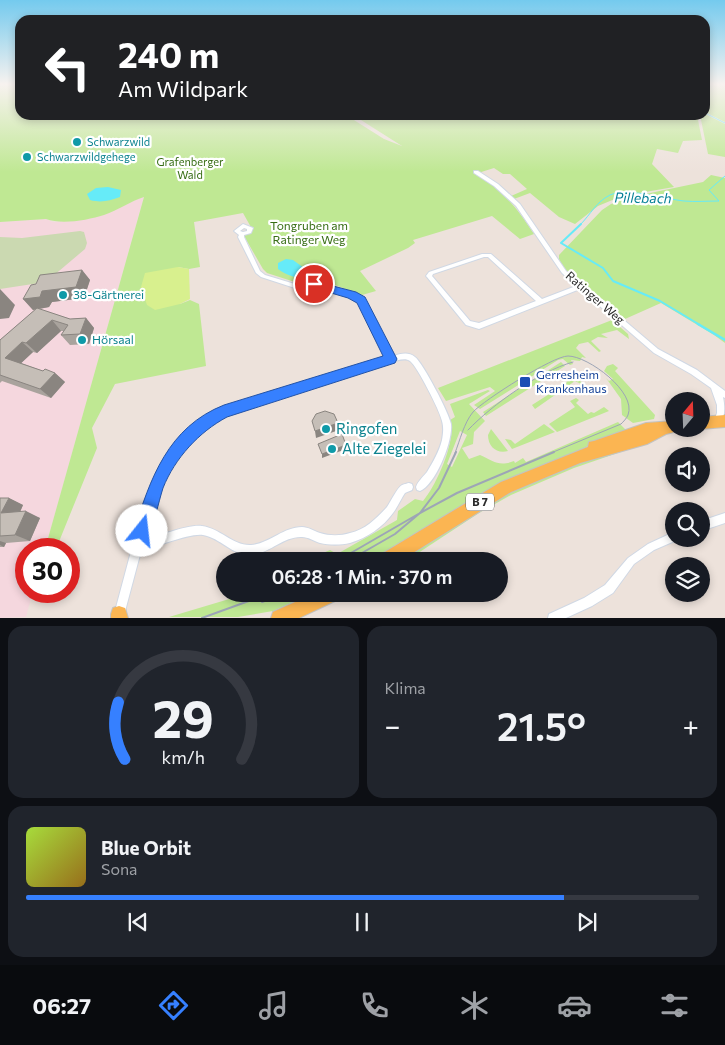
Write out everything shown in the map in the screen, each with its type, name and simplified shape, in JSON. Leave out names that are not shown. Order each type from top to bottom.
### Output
[{"type":"main road","name":"B 7","points":[[401,552],[506,487],[580,456],[647,438],[665,429]]},
{"type":"main road","points":[[279,618],[314,602]]},
{"type":"street","name":"Ratinger Weg","points":[[476,172],[496,185],[518,205],[564,272],[656,351],[694,372],[725,395]]},
{"type":"street","points":[[242,234],[241,237],[253,262],[263,276],[298,287],[317,284],[358,298],[363,303],[391,359]]},
{"type":"street","points":[[541,302],[489,255],[431,273],[429,276],[468,323],[474,326],[478,326],[541,302],[581,286]]},
{"type":"street","points":[[119,616],[150,504],[162,472],[187,438],[205,423],[224,412],[391,359],[407,356],[413,359],[447,423],[444,442],[434,470],[420,487]]},
{"type":"street","name":"Ratinger Weg","points":[[711,384],[722,406],[721,421]]},
{"type":"street","points":[[138,547],[196,530],[210,533],[235,546],[252,550],[300,532],[326,540],[354,537],[376,525],[389,514],[403,489],[409,487]]},
{"type":"street","points":[[710,523],[725,518]]},
{"type":"street","points":[[553,618],[588,602],[609,588],[631,561],[651,547],[665,541]]},
{"type":"shaded area","points":[[144,196],[48,538],[15,538],[15,603],[30,603],[26,617],[0,618],[0,222],[46,219],[53,222],[104,215]]},
{"type":"green space","name":"Grafenberger Wald","points":[[0,114],[15,114],[15,120],[354,120],[384,139],[402,146],[361,120],[698,120],[702,140],[683,141],[678,153],[657,149],[652,164],[674,187],[622,196],[598,206],[575,224],[559,217],[530,193],[514,199],[511,196],[527,189],[510,174],[503,174],[494,168],[478,173],[509,200],[534,234],[520,239],[492,216],[413,240],[415,243],[408,248],[360,271],[376,291],[362,295],[321,280],[301,284],[267,273],[244,236],[252,229],[243,213],[194,222],[200,267],[189,269],[178,267],[180,304],[190,300],[199,304],[206,366],[115,384],[92,428],[97,448],[60,538],[48,538],[144,197],[104,215],[83,220],[60,222],[46,219],[0,222]]},
{"type":"green space","points":[[710,114],[710,114],[725,114],[725,122]]},
{"type":"green space","points":[[710,116],[725,124],[725,157],[708,154],[701,120],[710,120]]},
{"type":"green space","points":[[711,175],[725,178],[725,343],[661,303],[625,319],[563,268],[559,255],[602,210],[611,204],[631,197],[703,182]]},
{"type":"green space","points":[[84,232],[87,243],[85,249],[46,282],[0,289],[0,237],[22,238]]},
{"type":"green space","points":[[178,267],[189,269],[190,299],[180,304],[155,310],[147,305],[141,287],[145,273]]},
{"type":"green space","points":[[612,320],[628,334],[629,339],[617,330],[601,334],[608,338],[598,337],[591,341],[601,351],[599,352],[588,342],[579,344],[576,348],[586,358],[582,357],[580,361],[571,360],[573,364],[570,365],[563,359],[558,360],[480,409],[474,405],[495,391],[490,387],[446,401],[438,388]]},
{"type":"green space","points":[[561,362],[565,366],[486,416],[483,412]]},
{"type":"green space","points":[[613,364],[618,368],[615,371],[655,415],[654,419],[633,423],[622,415],[621,399],[606,378],[609,381],[613,379],[604,371],[607,366]]},
{"type":"green space","points":[[574,375],[581,384],[575,381],[535,409],[532,405],[565,384]]},
{"type":"green space","points":[[488,390],[490,391],[469,404],[485,421],[474,432],[473,444],[462,448],[469,459],[480,455],[500,463],[514,461],[515,463],[523,458],[526,462],[618,422],[628,432],[586,447],[494,487],[388,552],[341,552],[397,520],[398,511],[415,499],[423,501],[434,485],[444,462],[451,439],[450,420],[455,417],[450,404]],"holes":[[[460,431],[467,435],[452,467],[447,464]]]},
{"type":"green space","points":[[576,398],[579,400],[576,403],[588,414],[604,407],[609,411],[557,432],[549,424],[575,407],[570,401]]},
{"type":"green space","points":[[544,424],[555,432],[512,449],[505,439],[511,440],[515,444]]},
{"type":"green space","points":[[491,429],[508,451],[500,451],[491,446],[488,435]]},
{"type":"green space","points":[[638,446],[574,468],[511,495],[479,513],[420,552],[412,552],[510,492],[558,470]]},
{"type":"green space","points":[[219,602],[293,602],[273,611],[238,617],[169,617]]},
{"type":"water","points":[[108,187],[121,190],[120,197],[105,201],[90,200],[87,194],[96,188]]},
{"type":"water","points":[[286,259],[293,260],[304,268],[325,267],[327,269],[324,269],[325,273],[328,272],[318,279],[296,278],[278,269],[278,263]]},
{"type":"building","points":[[82,270],[76,287],[42,291],[40,297],[23,299],[31,285],[36,284],[40,275]]},
{"type":"building","points":[[37,308],[70,319],[86,318],[80,334],[61,335],[68,325],[52,320],[26,343],[22,342],[5,358],[43,371],[45,369],[55,373],[40,389],[0,375],[0,340]]},
{"type":"building","points":[[325,411],[334,414],[338,423],[315,431],[312,421],[316,414]]},
{"type":"building","name":"Alte Ziegelei","points":[[342,434],[346,445],[322,454],[318,444]]},
{"type":"building","points":[[0,498],[9,498],[1,513],[26,511],[15,535],[0,536]]},
{"type":"waterway","name":"Pillebach","points":[[710,116],[725,123]]},
{"type":"waterway","name":"Pillebach","points":[[580,225],[601,201],[617,193],[636,193],[684,201],[719,201],[709,190],[725,176]]},
{"type":"waterway","name":"Pillebach","points":[[580,225],[561,243],[603,268],[613,281],[660,301],[700,325]]},
{"type":"waterway","name":"Pillebach","points":[[698,324],[725,340]]},
{"type":"tram line","points":[[455,453],[467,421],[480,406],[504,389],[548,363],[568,356],[577,358],[598,369],[618,386],[629,406],[628,415],[621,424],[551,453]]},
{"type":"tram line","points":[[468,430],[490,410],[517,390],[545,373],[573,362]]},
{"type":"tram line","points":[[420,513],[439,488],[456,452]]},
{"type":"tram line","points":[[420,513],[457,493],[554,452]]},
{"type":"tram line","points":[[353,552],[420,513]]},
{"type":"tram line","points":[[364,552],[395,534],[420,513]]},
{"type":"tram line","points":[[202,618],[246,602]]},
{"type":"place","name":"Schwarzwild","points":[[77,142]]},
{"type":"place","name":"Schwarzwildgehege","points":[[27,157]]},
{"type":"place","name":"38-Gärtnerei","points":[[63,295]]},
{"type":"place","name":"Hörsaal","points":[[82,340]]},
{"type":"place","name":"Gerresheim Krankenhaus","points":[[525,382]]},
{"type":"place","name":"Ringofen","points":[[326,429]]},
{"type":"place","name":"Alte Ziegelei","points":[[332,449]]},
{"type":"route","points":[[142,531],[162,472],[187,438],[210,419],[224,412],[391,359],[361,300],[352,295],[314,284]]},
{"type":"park label","name":"Tongruben am Ratinger Weg","points":[[309,233]]}]
